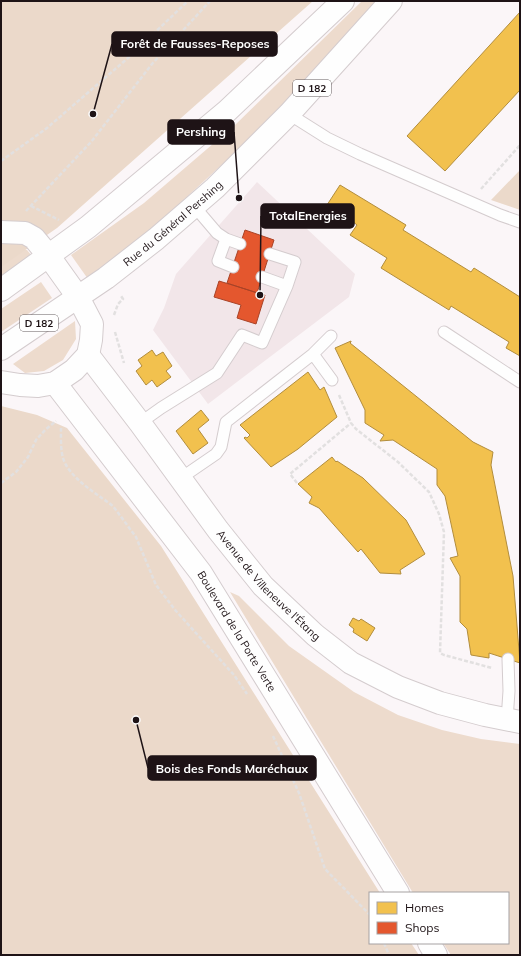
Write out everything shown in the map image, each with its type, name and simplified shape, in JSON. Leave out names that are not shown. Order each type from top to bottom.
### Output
[{"type":"main road","points":[[1,290],[88,227],[227,111],[343,1]]},
{"type":"main road","name":"Rue du Général Pershing","points":[[78,297],[106,278],[156,239],[215,188],[289,114],[391,1]]},
{"type":"main road","points":[[1,232],[25,233],[34,238],[78,297],[92,324],[88,355],[74,370],[55,384],[38,386],[20,385],[2,381]]},
{"type":"main road","name":"D 182","points":[[1,349],[78,297]]},
{"type":"main road","name":"Avenue de Villeneuve l'Étang","points":[[88,355],[181,478],[218,530],[263,586],[315,635],[351,663],[398,687],[440,703],[513,721]]},
{"type":"main road","name":"Boulevard de la Porte Verte","points":[[55,384],[201,574],[397,892]]},
{"type":"main road","points":[[430,944],[436,955]]},
{"type":"lane","points":[[289,114],[328,138],[360,154],[520,222]]},
{"type":"lane","points":[[194,206],[217,233],[226,239],[240,244]]},
{"type":"lane","points":[[226,239],[218,261],[233,267]]},
{"type":"lane","points":[[140,423],[217,373],[242,335],[262,344],[295,262],[270,254]]},
{"type":"lane","points":[[262,277],[286,286]]},
{"type":"lane","points":[[444,332],[520,382]]},
{"type":"lane","points":[[181,478],[216,454],[221,447],[226,422],[313,354],[331,336]]},
{"type":"lane","points":[[313,354],[332,380]]},
{"type":"lane","points":[[508,659],[513,721]]},
{"type":"path","points":[[1,161],[47,128],[128,58],[188,1]]},
{"type":"path","points":[[66,223],[31,206],[91,142],[152,64],[210,1]]},
{"type":"path","points":[[474,203],[481,189],[520,145]]},
{"type":"path","points":[[114,319],[114,314],[118,304],[123,299],[119,294]]},
{"type":"path","points":[[115,330],[125,364]]},
{"type":"path","points":[[332,380],[351,424],[398,462],[429,492],[439,514],[444,532],[440,653],[492,667],[509,677]]},
{"type":"path","points":[[1,483],[16,472],[28,458],[36,440],[61,416]]},
{"type":"path","points":[[61,423],[61,443],[66,464],[78,480],[113,506],[117,511],[136,536],[156,585],[176,611],[234,675],[251,700]]},
{"type":"path","points":[[297,483],[290,474],[351,424]]},
{"type":"path","points":[[271,731],[299,794],[325,869],[369,914]]},
{"type":"path","points":[[384,944],[389,955]]},
{"type":"shaded area","points":[[1,1],[313,1],[57,228],[1,267]]},
{"type":"shaded area","points":[[362,1],[381,1],[267,123],[140,240],[88,279],[71,255],[144,203],[235,125]]},
{"type":"shaded area","points":[[520,170],[520,210],[491,200]]},
{"type":"shaded area","points":[[257,182],[355,274],[349,297],[208,404],[153,330],[164,308],[176,274]]},
{"type":"shaded area","points":[[1,250],[27,250],[32,256],[1,277]]},
{"type":"shaded area","points":[[41,282],[52,298],[1,332],[1,309]]},
{"type":"shaded area","points":[[75,321],[76,339],[63,360],[44,371],[25,373],[13,364]]},
{"type":"shaded area","points":[[1,406],[37,415],[67,428],[161,546],[379,892],[369,892],[369,944],[412,944],[419,955],[1,955]]},
{"type":"shaded area","points":[[230,592],[239,596],[289,646],[354,692],[398,715],[442,730],[481,739],[520,744],[520,955],[451,955],[444,944],[509,944],[509,892],[412,892]]},
{"type":"building: Homes","points":[[520,12],[520,90],[445,171],[407,136]]},
{"type":"building: Homes","points":[[340,185],[406,225],[403,230],[471,272],[474,268],[520,297],[520,356],[506,348],[509,342],[451,306],[449,310],[381,268],[387,258],[350,235],[357,225],[351,220],[349,223],[325,208]]},
{"type":"building: Homes","points":[[351,341],[350,343],[473,442],[493,452],[491,465],[513,576],[520,663],[489,653],[489,658],[471,655],[467,629],[460,622],[460,576],[450,558],[458,556],[445,496],[437,485],[437,469],[393,440],[380,441],[384,435],[365,423],[365,410],[335,348]]},
{"type":"building: Homes","points":[[152,350],[156,356],[163,352],[172,366],[166,371],[171,377],[157,387],[152,380],[146,385],[136,371],[142,366],[138,360]]},
{"type":"building: Homes","points":[[308,372],[320,390],[324,387],[337,417],[298,449],[271,467],[244,438],[247,438],[250,435],[240,425]]},
{"type":"building: Homes","points":[[201,410],[209,420],[198,429],[208,443],[193,454],[176,431]]},
{"type":"building: Homes","points":[[332,457],[336,462],[337,461],[363,478],[406,520],[425,554],[400,570],[401,574],[380,573],[361,549],[358,552],[319,508],[309,503],[312,497],[298,484]]},
{"type":"building: Homes","points":[[353,618],[359,621],[361,619],[375,628],[367,641],[353,632],[354,629],[349,625]]},
{"type":"building: Shops","points":[[245,230],[274,240],[257,293],[227,283]]},
{"type":"building: Shops","points":[[219,281],[265,295],[256,324],[237,318],[241,305],[214,297]]},
{"type":"place","name":"Forêt de Fausses-Reposes","points":[[93,114]]},
{"type":"place","name":"Pershing","points":[[239,198]]},
{"type":"place","name":"TotalEnergies","points":[[260,295]]},
{"type":"place","name":"Bois des Fonds Maréchaux","points":[[136,720]]}]
